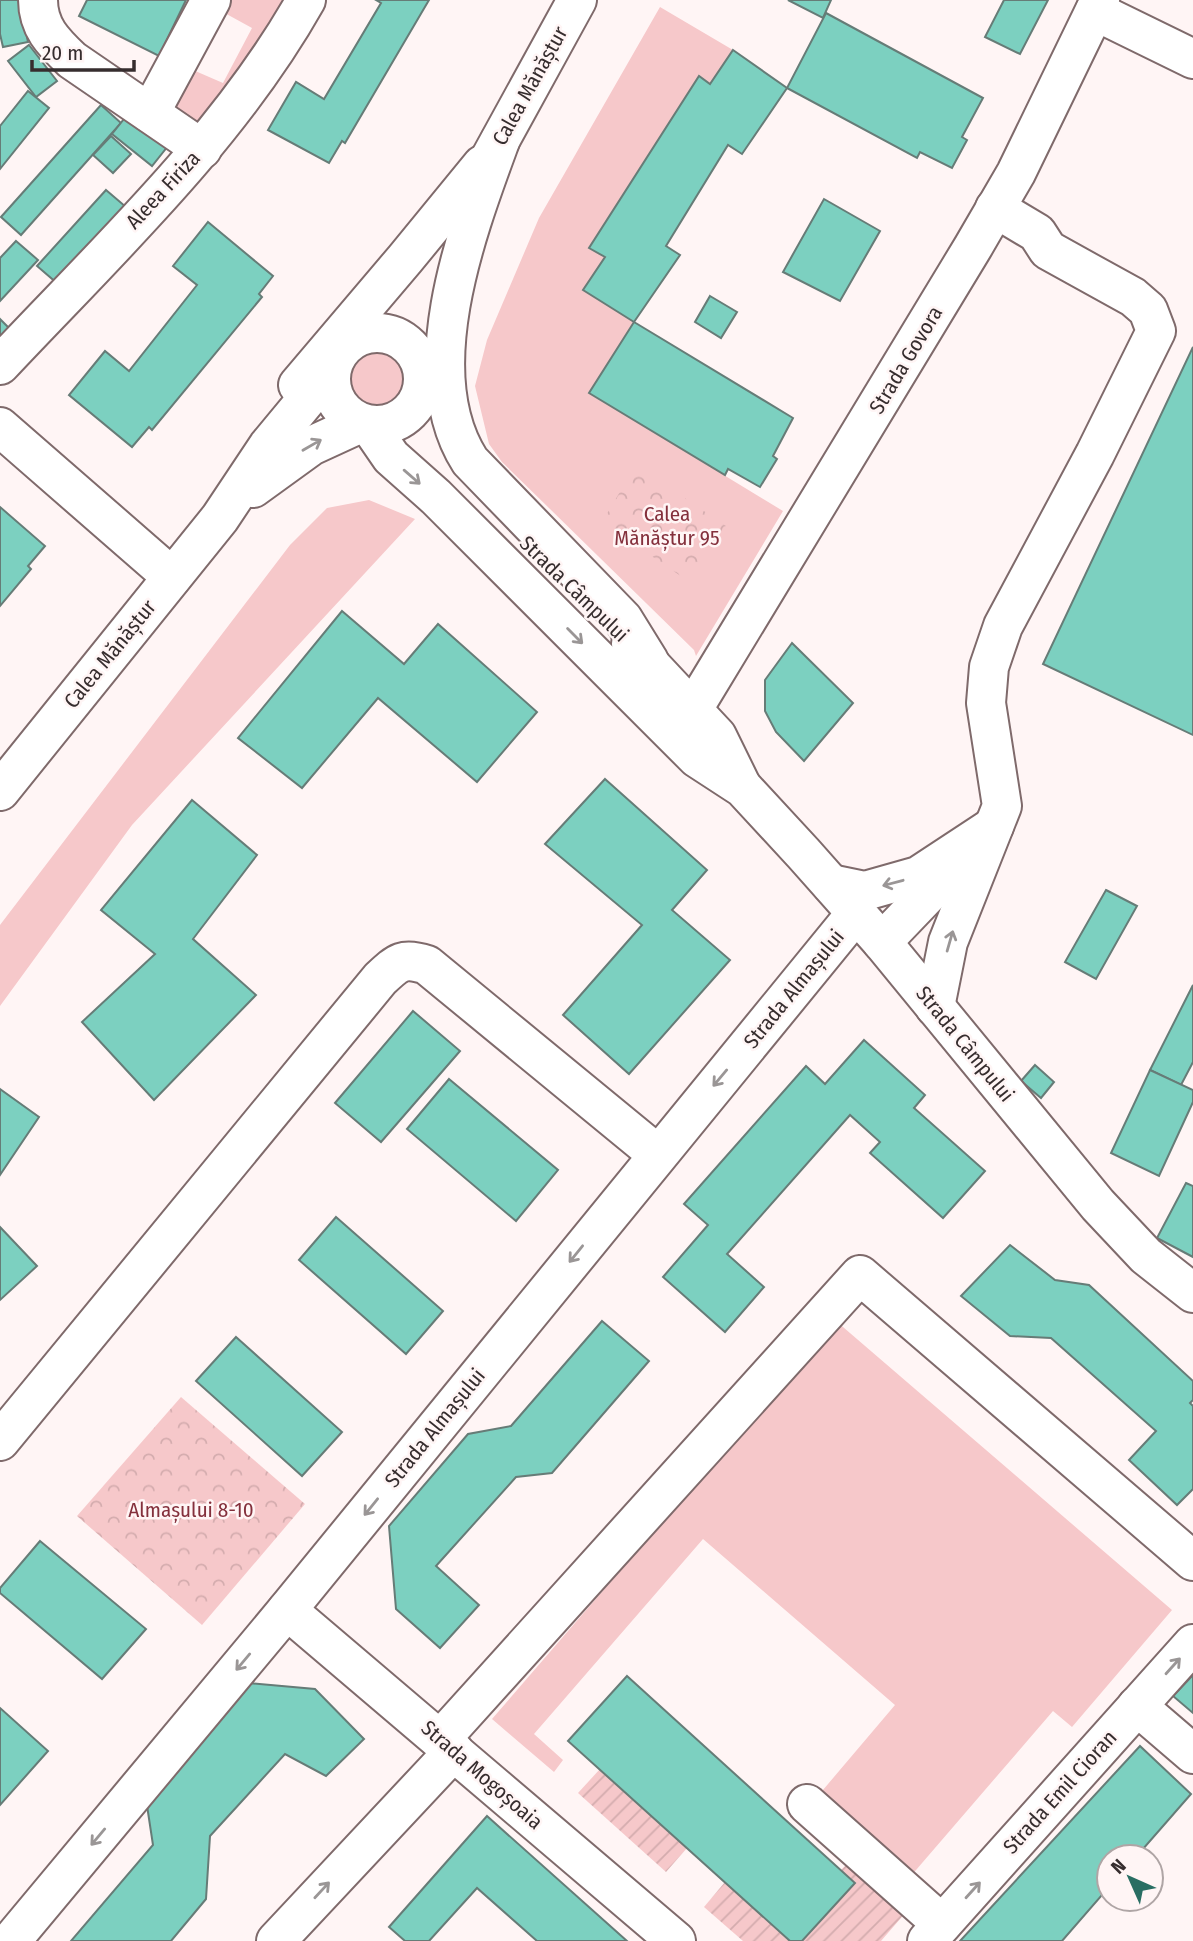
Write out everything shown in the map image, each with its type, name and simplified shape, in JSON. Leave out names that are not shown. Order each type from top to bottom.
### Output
[{"type":"main road","points":[[38,0],[38,14],[44,30],[72,60],[202,149]]},
{"type":"main road","points":[[150,113],[211,0]]},
{"type":"main road","name":"Aleea Firiza","points":[[0,365],[202,149],[292,26],[306,0]]},
{"type":"main road","name":"Calea Mănăștur","points":[[209,532],[282,465],[311,446],[365,424],[388,424],[405,416],[417,401],[423,377],[430,319],[468,204],[577,0]]},
{"type":"main road","points":[[1098,5],[1193,59]]},
{"type":"main road","name":"Strada Govora","points":[[693,709],[853,448],[1016,173],[1098,5]]},
{"type":"main road","points":[[209,532],[251,454],[290,396],[491,157]]},
{"type":"main road","points":[[491,157],[465,247],[447,334],[448,409],[454,432],[470,461],[624,619],[649,661]]},
{"type":"main road","name":"Calea Mănăștur","points":[[0,791],[209,532],[268,446],[331,370],[338,354],[344,347],[366,334],[491,157]]},
{"type":"main road","points":[[935,1007],[948,942],[1002,806],[986,703],[989,667],[1003,626],[1095,454],[1156,331],[1148,310],[1133,297],[1048,250],[1037,233],[995,208]]},
{"type":"main road","points":[[366,334],[390,335],[405,342],[416,355],[423,377]]},
{"type":"main road","points":[[331,370],[331,387],[337,402],[347,415],[365,424]]},
{"type":"main road","name":"Strada Câmpului","points":[[423,377],[432,436],[451,467],[649,661],[693,709],[717,736],[743,788]]},
{"type":"main road","name":"Strada Câmpului","points":[[365,424],[391,457],[436,497],[697,758],[743,788],[857,912],[1098,1205],[1146,1256],[1193,1293]]},
{"type":"main road","points":[[0,427],[172,577]]},
{"type":"main road","points":[[831,884],[865,891],[918,877],[994,826]]},
{"type":"main road","points":[[882,942],[994,826]]},
{"type":"main road","name":"Strada Almașului","points":[[11,1941],[287,1610],[857,912]]},
{"type":"main road","points":[[0,1441],[380,979],[403,960],[427,965],[657,1154]]},
{"type":"main road","points":[[276,1941],[860,1275],[1193,1562]]},
{"type":"main road","name":"Strada Mogoșoaia","points":[[287,1610],[676,1941]]},
{"type":"main road","name":"Strada Emil Cioran","points":[[935,1932],[1193,1644]]},
{"type":"main road","points":[[1137,1706],[1193,1754]]},
{"type":"main road","points":[[807,1804],[935,1932]]},
{"type":"green space","points":[[227,0],[285,0],[208,131],[170,110],[193,70],[223,83],[252,28],[221,11]]},
{"type":"green space","points":[[660,7],[733,50],[710,84],[699,77],[589,247],[605,257],[584,290],[634,322],[589,393],[783,511],[696,656],[694,650],[502,462],[489,444],[475,386],[487,340],[539,218]]},
{"type":"green space","points":[[369,342],[383,342],[397,348],[407,358],[413,379],[411,393],[397,410],[383,416],[369,416],[355,410],[345,400],[339,386],[339,372],[345,358],[355,348]]},
{"type":"green space","name":"Calea Mănăștur 95","points":[[636,465],[726,526],[688,581],[602,522]]},
{"type":"green space","points":[[369,500],[415,519],[132,825],[0,1006],[0,925],[290,545],[327,508]]},
{"type":"green space","points":[[836,1321],[1172,1610],[1072,1727],[1053,1711],[910,1877],[817,1797],[895,1705],[703,1539],[534,1734],[563,1760],[554,1772],[492,1719]]},
{"type":"green space","name":"Almașului 8-10","points":[[181,1397],[305,1504],[202,1625],[77,1516]]},
{"type":"green space","points":[[600,1769],[687,1848],[666,1872],[578,1793]]},
{"type":"green space","points":[[852,1859],[907,1911],[881,1941],[802,1941],[854,1883],[841,1870]]},
{"type":"green space","points":[[725,1882],[790,1941],[743,1941],[704,1907]]},
{"type":"building","points":[[0,0],[19,0],[28,42],[3,47],[0,34]]},
{"type":"building","points":[[87,0],[186,0],[159,56],[79,16]]},
{"type":"building","points":[[376,0],[429,0],[345,143],[342,141],[329,163],[268,130],[296,82],[324,99],[381,3]]},
{"type":"building","points":[[788,0],[831,0],[823,18]]},
{"type":"building","points":[[1004,0],[1048,0],[1020,54],[985,37]]},
{"type":"building","points":[[826,13],[983,98],[962,137],[967,140],[952,168],[920,152],[917,158],[787,88]]},
{"type":"building","points":[[29,45],[57,81],[36,97],[8,61]]},
{"type":"building","points":[[733,50],[787,88],[742,154],[728,145],[666,246],[680,255],[634,322],[583,290],[605,257],[589,248],[699,76],[710,84]]},
{"type":"building","points":[[28,91],[49,108],[0,169],[0,126]]},
{"type":"building","points":[[101,105],[121,123],[21,235],[1,217]]},
{"type":"building","points":[[128,114],[168,146],[152,166],[112,134]]},
{"type":"building","points":[[111,136],[131,154],[113,173],[93,155]]},
{"type":"building","points":[[106,190],[126,207],[58,284],[37,266]]},
{"type":"building","points":[[824,199],[880,231],[840,301],[783,272]]},
{"type":"building","points":[[208,222],[273,276],[259,294],[262,297],[152,430],[149,427],[132,447],[69,395],[105,351],[129,371],[197,285],[173,266]]},
{"type":"building","points":[[16,241],[38,260],[0,301],[0,258]]},
{"type":"building","points":[[710,296],[737,312],[721,338],[695,322]]},
{"type":"building","points":[[0,319],[14,333],[0,348]]},
{"type":"building","points":[[634,322],[793,418],[773,456],[777,459],[760,487],[728,469],[725,475],[589,393]]},
{"type":"building","points":[[1193,347],[1193,735],[1043,664]]},
{"type":"building","points":[[0,507],[45,546],[28,566],[31,569],[0,606]]},
{"type":"building","points":[[342,611],[404,664],[438,624],[537,712],[477,782],[378,698],[302,788],[238,738]]},
{"type":"building","points":[[792,643],[853,703],[804,761],[776,732],[765,711],[765,680]]},
{"type":"building","points":[[605,779],[707,870],[672,910],[730,960],[629,1074],[563,1015],[642,925],[545,844]]},
{"type":"building","points":[[192,800],[257,855],[193,939],[256,995],[154,1100],[82,1022],[155,954],[101,910]]},
{"type":"building","points":[[1106,890],[1137,906],[1096,979],[1065,962]]},
{"type":"building","points":[[1193,985],[1193,1062],[1181,1085],[1150,1070]]},
{"type":"building","points":[[413,1011],[460,1051],[381,1142],[335,1103]]},
{"type":"building","points":[[864,1040],[925,1095],[914,1108],[985,1171],[943,1218],[870,1153],[880,1142],[850,1115],[727,1254],[764,1287],[725,1332],[663,1277],[708,1225],[684,1204],[806,1066],[825,1084]]},
{"type":"building","points":[[1035,1065],[1054,1082],[1041,1098],[1021,1081]]},
{"type":"building","points":[[1150,1070],[1193,1090],[1193,1102],[1159,1176],[1111,1153]]},
{"type":"building","points":[[449,1079],[558,1170],[516,1221],[407,1129]]},
{"type":"building","points":[[0,1089],[39,1117],[0,1175]]},
{"type":"building","points":[[1186,1183],[1193,1186],[1193,1257],[1157,1238]]},
{"type":"building","points":[[336,1217],[443,1311],[406,1354],[299,1260]]},
{"type":"building","points":[[0,1227],[37,1266],[0,1300]]},
{"type":"building","points":[[1010,1245],[1055,1280],[1089,1285],[1193,1381],[1193,1400],[1190,1403],[1193,1406],[1193,1489],[1177,1505],[1129,1460],[1156,1431],[1051,1338],[1010,1336],[961,1296]]},
{"type":"building","points":[[602,1321],[649,1361],[552,1473],[516,1477],[436,1566],[479,1605],[440,1648],[396,1609],[389,1526],[468,1434],[511,1426]]},
{"type":"building","points":[[236,1337],[342,1432],[302,1476],[196,1381]]},
{"type":"building","points":[[40,1541],[146,1629],[102,1679],[0,1593],[0,1588]]},
{"type":"building","points":[[1193,1675],[1193,1713],[1173,1696]]},
{"type":"building","points":[[627,1676],[855,1883],[802,1941],[790,1941],[568,1741]]},
{"type":"building","points":[[236,1682],[315,1689],[364,1739],[326,1776],[285,1754],[210,1836],[206,1899],[171,1941],[71,1941],[153,1845],[146,1799]]},
{"type":"building","points":[[0,1708],[48,1751],[0,1805]]},
{"type":"building","points":[[1140,1746],[1191,1794],[1148,1843],[1095,1843],[1095,1903],[1062,1941],[960,1941]]},
{"type":"building","points":[[487,1816],[627,1941],[537,1941],[477,1888],[429,1941],[405,1941],[389,1927]]}]
